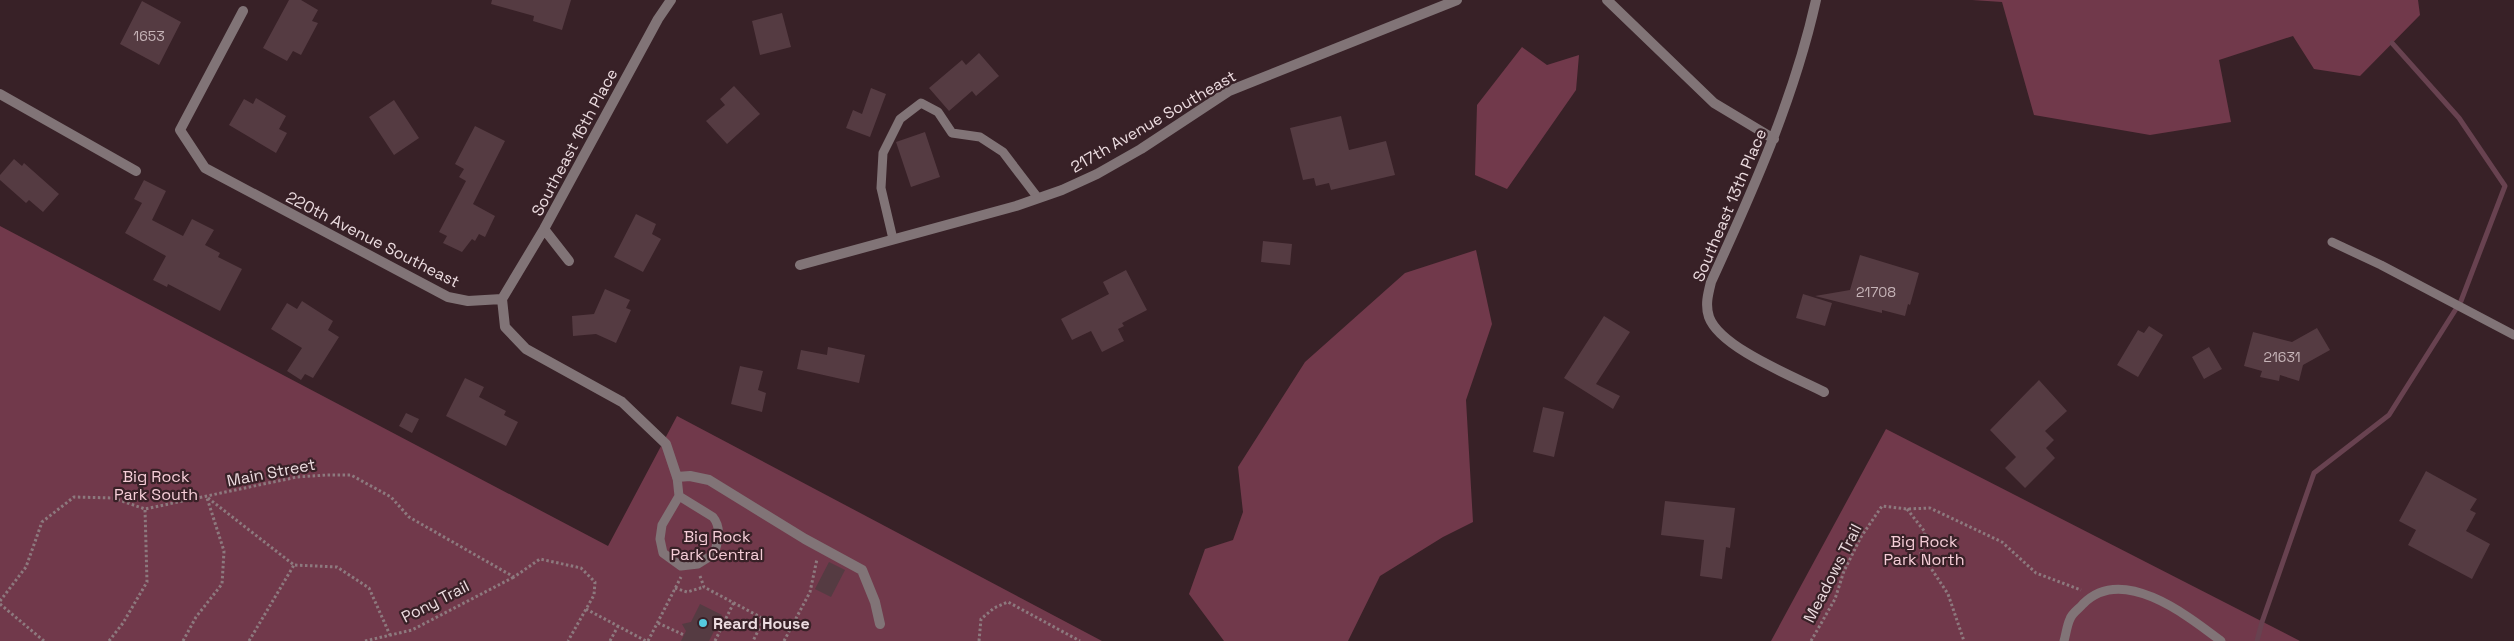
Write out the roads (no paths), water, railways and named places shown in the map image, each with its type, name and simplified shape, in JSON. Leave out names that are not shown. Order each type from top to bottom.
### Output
[{"type":"street","name":"Southeast 16th Place","points":[[502,299],[544,229],[658,19],[671,0]]},
{"type":"street","name":"217th Avenue Southeast","points":[[800,265],[1038,198],[1098,174],[1141,149],[1229,91],[1457,0]]},
{"type":"street","points":[[1607,0],[1714,103],[1774,138]]},
{"type":"street","name":"Southeast 13th Place","points":[[1816,0],[1794,83],[1774,138],[1711,282],[1706,302],[1709,317],[1718,332],[1732,345],[1824,392]]},
{"type":"street","name":"220th Avenue Southeast","points":[[244,11],[180,130],[205,168],[448,297],[468,301],[502,299]]},
{"type":"street","points":[[0,94],[136,170]]},
{"type":"street","points":[[544,229],[569,261]]},
{"type":"street","points":[[502,299],[505,327],[526,349],[622,402],[666,444],[677,477],[690,476],[709,480],[862,570],[875,602],[880,624]]},
{"type":"lane","points":[[893,239],[881,188],[883,153],[900,119],[921,103],[938,112],[952,133],[980,137],[1003,152],[1038,198]]},
{"type":"lane","points":[[2332,242],[2514,335]]},
{"type":"lane","points":[[677,477],[679,496],[662,525],[660,539],[663,553],[681,566],[698,564],[714,554],[719,539],[717,522],[713,517],[679,496]]},
{"type":"lane","points":[[2064,641],[2070,618],[2092,595],[2116,588],[2143,594],[2187,614],[2222,641]]},
{"type":"waterway","points":[[2257,641],[2314,473],[2389,415],[2461,301],[2505,186],[2459,118],[2392,43]]},
{"type":"place","name":"Reard House","points":[[703,623]]},
{"type":"park label","name":"Big Rock Park South","points":[[156,485]]},
{"type":"park label","name":"Big Rock Park Central","points":[[717,545]]},
{"type":"park label","name":"Big Rock Park North","points":[[1924,550]]}]
